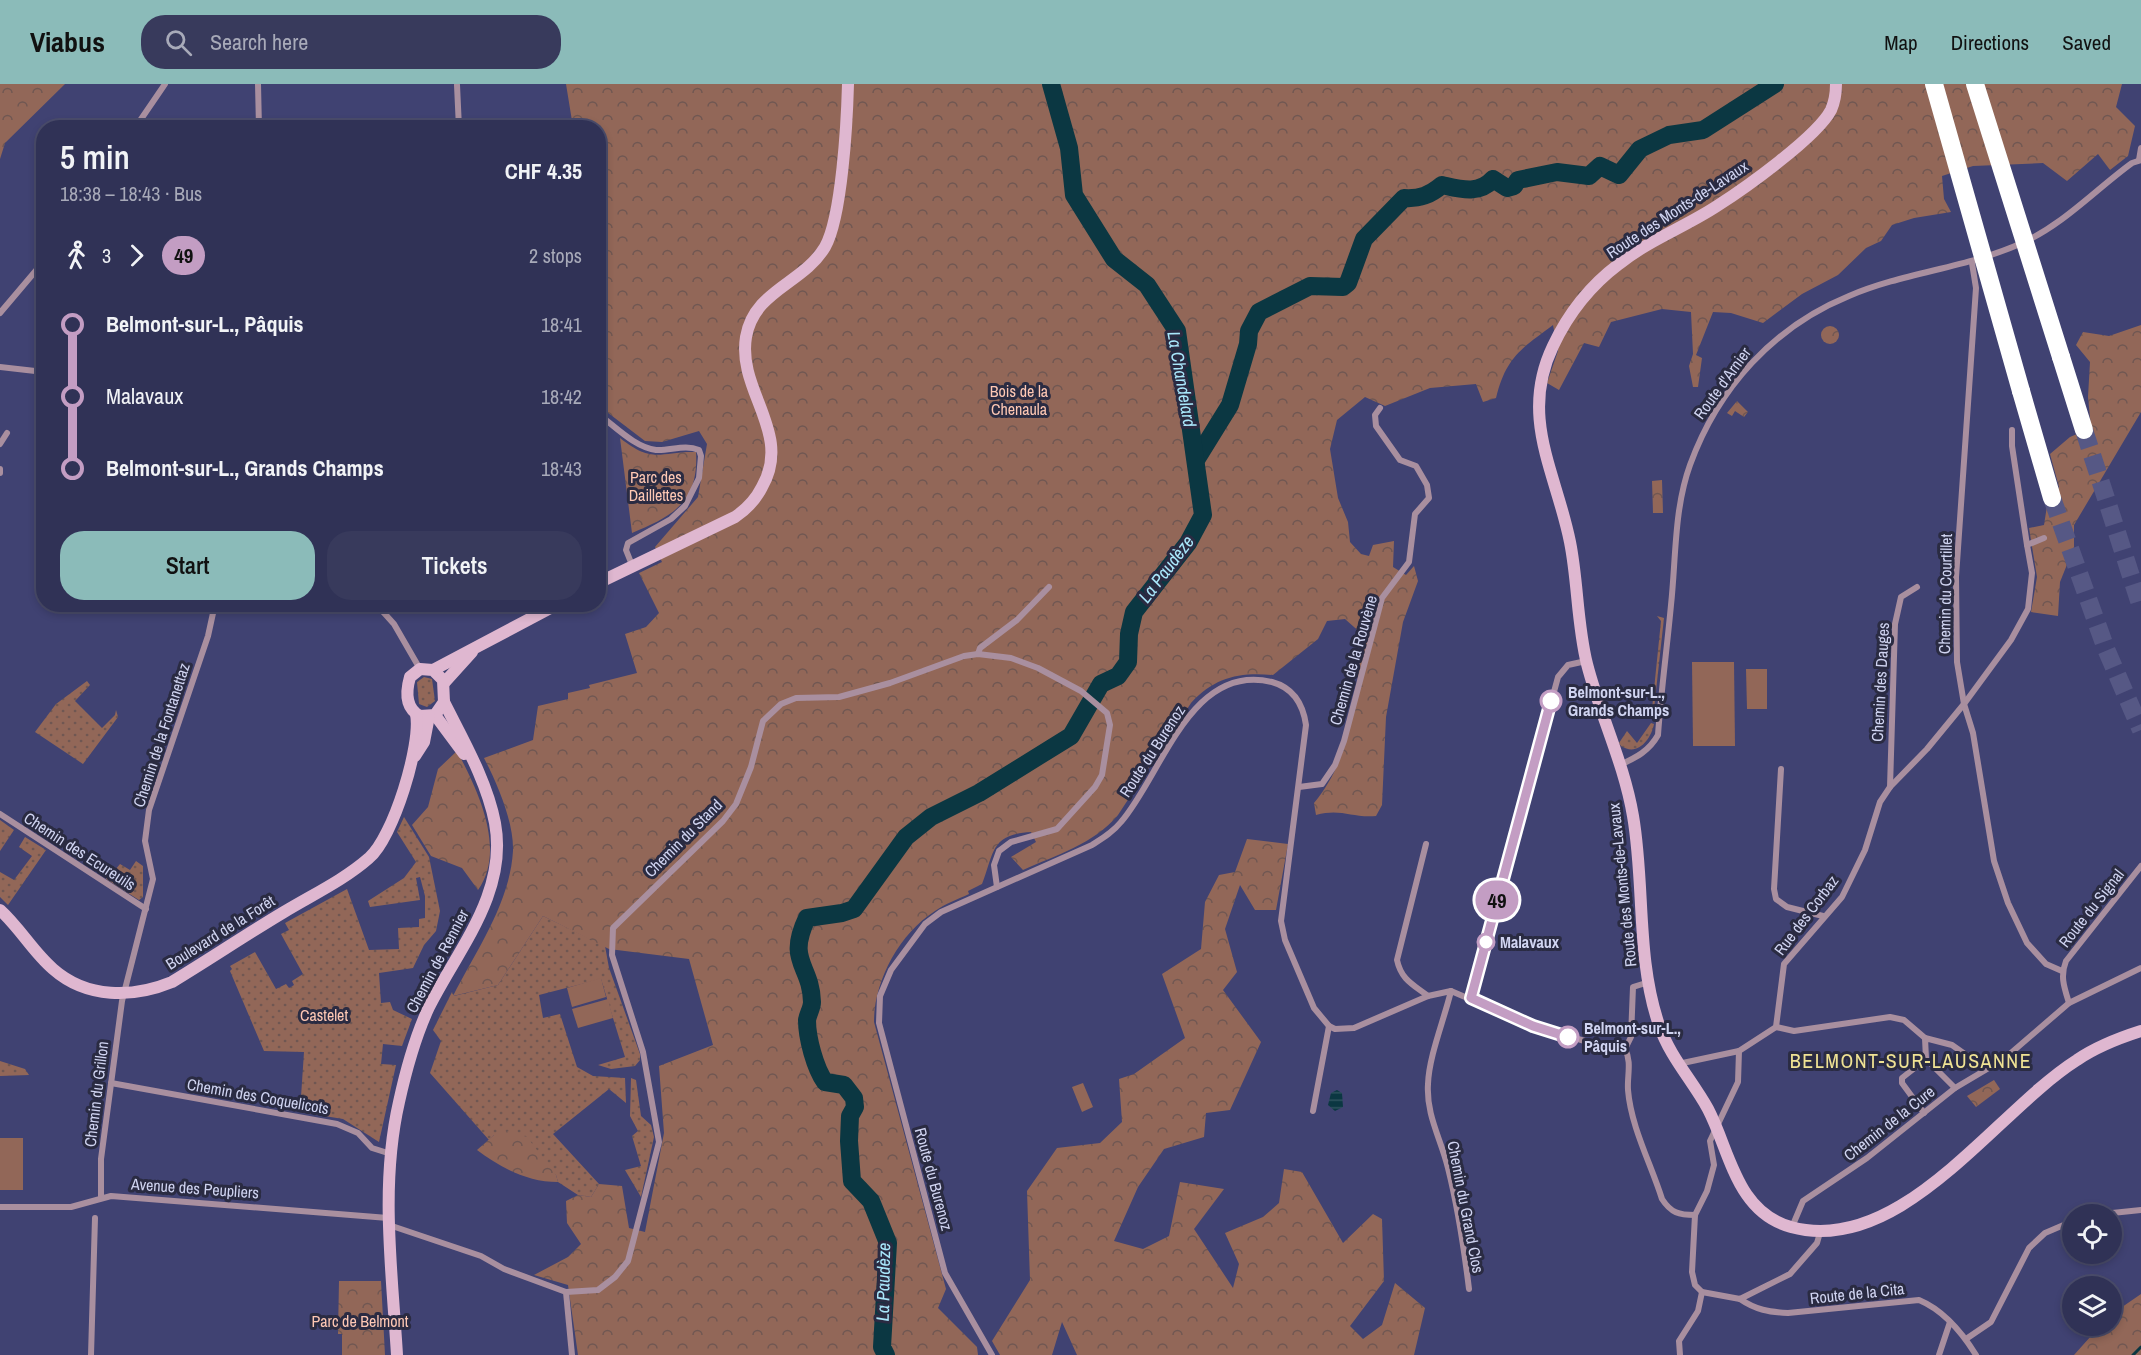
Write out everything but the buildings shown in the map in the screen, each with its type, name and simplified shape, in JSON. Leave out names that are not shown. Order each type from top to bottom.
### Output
[{"type":"highway","points":[[1934,84],[2052,498]]},
{"type":"highway","points":[[1975,84],[2084,429]]},
{"type":"street","points":[[140,120],[165,84]]},
{"type":"street","points":[[258,84],[259,120]]},
{"type":"street","points":[[606,579],[742,513],[764,484],[771,462],[772,440],[746,362],[746,339],[750,323],[764,300],[819,255],[832,228],[842,161],[848,84]]},
{"type":"street","name":"Route des Monts-de-Lavaux","points":[[1836,84],[1833,104],[1821,123],[1773,166],[1716,207],[1650,242],[1616,266],[1581,301],[1552,348],[1538,392],[1537,412],[1540,433],[1570,543],[1586,661],[1620,765],[1637,843],[1649,982],[1660,1028],[1678,1064],[1701,1097],[1743,1191],[1771,1217],[1792,1227],[1820,1229],[1853,1226],[1894,1210],[1924,1192],[2028,1097],[2070,1064],[2120,1038],[2141,1031]]},
{"type":"street","points":[[457,85],[459,120]]},
{"type":"street","points":[[2140,160],[2141,148]]},
{"type":"street","name":"Route d'Arnier","points":[[1620,765],[1638,757],[1652,746],[1658,735],[1677,540],[1690,466],[1705,429],[1749,365],[1769,344],[1818,310],[1851,295],[1896,280],[1972,262],[2022,243],[2057,223],[2108,180],[2140,160]]},
{"type":"street","name":"Chemin du Courtillet","points":[[1972,262],[1976,288],[1955,607],[1957,662],[1964,704],[1973,733],[1994,861],[2008,903],[2027,943],[2046,964],[2062,971]]},
{"type":"street","points":[[0,313],[36,270]]},
{"type":"street","points":[[0,367],[36,371]]},
{"type":"street","name":"Chemin de la Rouvène","points":[[1299,787],[1322,784],[1335,765],[1358,693],[1382,598],[1409,562],[1415,514],[1430,498],[1427,485],[1416,466],[1400,460],[1376,426],[1375,415],[1380,408]]},
{"type":"street","points":[[606,420],[644,447],[662,450],[693,447],[699,450],[701,456],[699,478],[685,506],[671,519],[628,543],[626,550],[632,565]]},
{"type":"street","name":"Rue des Corbaz","points":[[1776,1027],[1784,964],[1823,916],[1842,897],[1865,850],[1880,802],[1890,787],[1927,749],[1964,704],[2011,640],[2028,609],[2032,573],[2012,446],[2012,430]]},
{"type":"street","points":[[0,444],[7,433]]},
{"type":"street","points":[[2026,545],[2044,538]]},
{"type":"street","points":[[978,654],[980,648],[1010,626],[1049,587]]},
{"type":"street","name":"Chemin des Dauges","points":[[1890,787],[1895,624],[1901,597],[1917,587]]},
{"type":"street","name":"Chemin de la Fontanettaz","points":[[146,909],[153,879],[145,841],[151,802],[208,636],[213,612]]},
{"type":"street","points":[[383,612],[394,624],[420,669]]},
{"type":"street","points":[[433,670],[441,676],[444,683],[444,702],[432,715],[416,714],[410,705],[407,693],[410,677],[420,669],[433,670],[544,612]]},
{"type":"street","points":[[444,683],[473,651]]},
{"type":"street","name":"Chemin du Stand","points":[[388,1222],[480,1256],[504,1269],[566,1292],[598,1290],[615,1277],[628,1261],[658,1142],[644,1052],[612,955],[613,928],[723,821],[736,804],[751,767],[763,722],[781,704],[796,698],[840,697],[978,654],[1011,658],[1038,668],[1082,691],[1107,714],[1110,725],[1102,775],[1095,787],[1057,829],[1011,842],[999,851],[994,865],[997,887]]},
{"type":"street","points":[[1471,998],[1558,677],[1568,665],[1586,661]]},
{"type":"street","name":"Route du Burenoz","points":[[991,1354],[945,1273],[879,1023],[880,996],[891,970],[912,939],[941,912],[1092,845],[1108,835],[1133,806],[1191,714],[1217,689],[1236,681],[1252,679],[1283,685],[1304,708],[1306,725],[1281,921],[1285,940],[1314,1008],[1329,1026]]},
{"type":"street","name":"Chemin de Rennier","points":[[398,1355],[388,1222],[394,1124],[407,1068],[418,1034],[441,985],[478,920],[493,880],[495,825],[488,797],[444,702]]},
{"type":"street","name":"Boulevard de la Forêt","points":[[0,910],[45,961],[63,976],[96,991],[124,994],[147,991],[172,982],[369,858],[385,835],[411,762],[418,722],[416,714]]},
{"type":"street","name":"Boulevard de la Forêt","points":[[411,762],[424,742],[432,715]]},
{"type":"street","name":"Chemin de Rennier","points":[[432,715],[473,764]]},
{"type":"street","points":[[424,742],[436,735],[450,736]]},
{"type":"street","points":[[1781,769],[1774,877],[1776,899],[1787,907],[1823,916]]},
{"type":"street","name":"Chemin des Ecureuils","points":[[0,814],[146,909]]},
{"type":"street","points":[[1426,844],[1397,960],[1400,973],[1407,982],[1428,996]]},
{"type":"street","name":"Route du Signal","points":[[2069,1003],[2062,971],[2066,961],[2141,866]]},
{"type":"street","name":"Chemin du Grillon","points":[[101,1198],[101,1159],[124,994],[146,909]]},
{"type":"street","name":"Chemin de la Cure","points":[[1792,1227],[1795,1215],[1803,1201],[1867,1158],[1955,1088],[1995,1066],[2069,1003],[2141,968]]},
{"type":"street","points":[[1625,1049],[1631,1037],[1633,987],[1649,982]]},
{"type":"street","points":[[1313,1111],[1329,1026],[1335,1029],[1354,1028],[1428,996],[1451,991],[1533,1026],[1616,1050],[1625,1049]]},
{"type":"street","name":"Chemin du Grand Clos","points":[[1451,991],[1428,1083],[1428,1105],[1432,1124],[1441,1142],[1448,1169],[1463,1241],[1469,1289]]},
{"type":"street","points":[[1678,1064],[1739,1052],[1776,1027],[1794,1031],[1890,1017],[1904,1020],[1925,1038],[1952,1045],[1969,1057]]},
{"type":"street","points":[[1925,1038],[1926,1059],[1955,1088]]},
{"type":"street","points":[[1625,1049],[1629,1057],[1628,1090],[1632,1110],[1662,1199],[1671,1211],[1679,1215],[1695,1215]]},
{"type":"street","points":[[1680,1355],[1679,1341],[1698,1311],[1702,1292],[1695,1285],[1692,1272],[1695,1215],[1707,1191],[1714,1165],[1710,1141],[1738,1082],[1739,1052]]},
{"type":"street","points":[[1924,1113],[1902,1083],[1902,1078],[1926,1059]]},
{"type":"street","name":"Chemin des Coquelicots","points":[[111,1083],[337,1124],[358,1133],[372,1148],[391,1154]]},
{"type":"street","name":"Avenue des Peupliers","points":[[0,1208],[71,1207],[101,1198],[120,1197],[388,1222]]},
{"type":"street","points":[[2122,1212],[2141,1210]]},
{"type":"street","points":[[91,1355],[95,1218]]},
{"type":"street","points":[[1966,1339],[1991,1322],[2029,1248],[2045,1233],[2062,1226]]},
{"type":"street","points":[[1740,1299],[1790,1274],[1817,1243],[1819,1236]]},
{"type":"street","points":[[566,1292],[572,1355]]},
{"type":"street","name":"Route de la Cita","points":[[1702,1292],[1740,1299],[1753,1308],[1767,1312],[1788,1313],[1919,1300],[1950,1322],[1966,1339],[1976,1355]]},
{"type":"street","points":[[1939,1355],[1950,1322]]},
{"type":"green space","points":[[0,84],[65,84],[5,143],[0,159]]},
{"type":"green space","name":"Bois de la Chenaula","points":[[566,84],[2122,84],[2116,107],[2135,126],[2128,156],[2110,170],[2098,154],[2067,181],[2043,163],[1973,166],[1942,176],[1944,199],[1951,212],[1914,218],[1892,225],[1881,241],[1866,248],[1838,275],[1802,294],[1763,323],[1731,313],[1713,312],[1696,355],[1702,358],[1698,387],[1693,387],[1689,366],[1693,354],[1691,312],[1662,309],[1611,322],[1599,347],[1584,343],[1559,390],[1547,383],[1558,351],[1553,325],[1516,355],[1505,373],[1496,398],[1483,402],[1476,384],[1430,388],[1385,406],[1365,397],[1337,420],[1330,449],[1338,498],[1348,522],[1350,542],[1361,554],[1369,556],[1373,545],[1394,541],[1393,567],[1406,575],[1414,566],[1418,581],[1403,622],[1386,717],[1382,805],[1376,816],[1332,812],[1316,815],[1314,803],[1327,784],[1345,745],[1355,702],[1363,635],[1345,619],[1327,621],[1318,639],[1273,675],[1249,674],[1228,678],[1200,694],[1191,703],[1118,815],[1098,834],[1074,848],[1023,870],[1011,857],[1036,842],[1031,832],[1008,837],[1001,841],[992,855],[982,884],[968,891],[969,894],[935,911],[910,932],[900,945],[884,975],[878,991],[874,1022],[946,1289],[938,1308],[977,1347],[978,1355],[578,1355],[568,1285],[534,1275],[568,1257],[581,1244],[567,1223],[566,1201],[578,1195],[591,1197],[599,1184],[622,1186],[629,1228],[645,1232],[664,1133],[659,1066],[713,1045],[689,959],[609,949],[543,916],[498,985],[453,996],[499,908],[511,870],[513,840],[508,815],[484,758],[533,740],[538,706],[568,699],[568,693],[590,688],[589,685],[637,673],[625,634],[646,627],[659,613],[639,573],[662,562],[655,547],[698,497],[707,444],[699,431],[662,442],[645,441],[606,411],[606,120],[572,120]]},
{"type":"green space","points":[[2141,325],[2141,412],[2074,525],[2074,547],[2060,582],[2058,616],[2031,612],[2037,577],[2029,528],[2044,525],[2047,506],[2059,487],[2050,454],[2070,437],[2091,428],[2088,397],[2090,362],[2076,345],[2083,332],[2109,336]]},
{"type":"green space","points":[[1830,326],[1836,329],[1839,335],[1836,341],[1830,344],[1824,341],[1821,335],[1824,329]]},
{"type":"green space","points":[[1737,401],[1748,412],[1744,417],[1735,411],[1732,416],[1727,413]]},
{"type":"green space","name":"Parc des Daillettes","points":[[620,438],[649,454],[696,452],[696,469],[688,495],[671,513],[632,533]]},
{"type":"green space","points":[[1662,480],[1663,513],[1653,513],[1652,481]]},
{"type":"green space","points":[[1657,616],[1664,618],[1654,709],[1652,709],[1661,621]]},
{"type":"green space","points":[[1692,662],[1734,662],[1735,746],[1693,746]]},
{"type":"green space","points":[[1746,669],[1767,669],[1767,709],[1747,709]]},
{"type":"green space","points":[[424,677],[432,679],[435,701],[427,707],[419,704],[417,682]]},
{"type":"green space","points":[[87,681],[90,685],[75,701],[102,728],[115,715],[116,710],[118,717],[83,764],[35,732],[56,704]]},
{"type":"green space","points":[[1651,723],[1654,724],[1652,730],[1643,745],[1633,749],[1621,746],[1619,743],[1627,731],[1637,743]]},
{"type":"green space","points":[[457,751],[480,801],[489,838],[490,856],[486,874],[478,890],[462,868],[431,856],[412,825],[428,807],[438,769]]},
{"type":"green space","name":"Castelet","points":[[404,817],[429,857],[440,911],[436,931],[424,945],[413,968],[379,973],[381,1003],[390,1002],[393,1010],[412,1019],[402,1046],[383,1044],[381,1064],[396,1065],[379,1142],[343,1119],[300,1112],[304,1052],[264,1051],[230,971],[232,969],[230,966],[255,952],[276,989],[286,984],[289,988],[294,985],[292,981],[303,974],[281,934],[289,930],[285,923],[347,889],[369,950],[399,949],[398,928],[419,927],[419,919],[425,918],[425,896],[420,877],[416,878],[420,900],[370,907],[368,901],[404,878],[416,862],[397,832]]},
{"type":"green space","points":[[0,820],[14,830],[0,851]]},
{"type":"green space","points":[[25,837],[46,850],[8,905],[0,897],[0,872],[14,880],[32,856],[19,847]]},
{"type":"green space","points":[[1247,839],[1288,844],[1276,910],[1255,910],[1240,885],[1225,929],[1237,972],[1223,990],[1261,1042],[1230,1110],[1206,1113],[1204,1137],[1164,1149],[1138,1187],[1114,1241],[1143,1249],[1169,1236],[1180,1182],[1224,1189],[1194,1229],[1233,1288],[1239,1264],[1225,1233],[1263,1217],[1279,1203],[1284,1169],[1302,1172],[1343,1243],[1373,1214],[1382,1219],[1384,1281],[1350,1326],[1363,1339],[1382,1325],[1395,1283],[1425,1308],[1414,1355],[1077,1355],[1062,1322],[1052,1355],[1000,1355],[992,1341],[1030,1280],[1027,1191],[1057,1148],[1100,1143],[1122,1122],[1119,1079],[1134,1074],[1185,1038],[1162,974],[1201,949],[1205,902],[1219,875],[1235,872]]},
{"type":"green space","points":[[136,861],[143,866],[143,897],[139,900],[106,879],[111,868],[115,870],[120,864],[130,870]]},
{"type":"green space","points":[[543,916],[605,946],[609,968],[640,1054],[640,1060],[635,1066],[611,1069],[598,1065],[625,1057],[601,979],[539,995],[543,1018],[560,1014],[577,1067],[593,1076],[625,1078],[626,1103],[609,1089],[553,1134],[599,1184],[591,1197],[578,1195],[558,1182],[556,1175],[494,1135],[489,1140],[430,1073],[441,1041],[433,1030],[452,992],[454,996],[498,985]]},
{"type":"green space","points":[[601,978],[606,997],[572,1007],[567,988]]},
{"type":"green space","points":[[608,999],[613,1018],[578,1028],[572,1009]]},
{"type":"green space","points":[[0,1061],[25,1069],[29,1075],[0,1076]]},
{"type":"green space","points":[[631,1078],[636,1080],[641,1116],[651,1125],[654,1137],[641,1197],[625,1170],[641,1166],[632,1136],[638,1131],[630,1116]]},
{"type":"green space","points":[[1994,1080],[2000,1089],[1976,1107],[1967,1096]]},
{"type":"green space","points":[[1083,1083],[1093,1107],[1082,1112],[1072,1087]]},
{"type":"green space","points":[[507,1131],[527,1137],[556,1175],[558,1182],[536,1180],[515,1173],[477,1150],[494,1135]]},
{"type":"green space","points":[[0,1138],[23,1138],[23,1190],[0,1190]]},
{"type":"green space","name":"Parc de Belmont","points":[[339,1281],[381,1281],[385,1355],[342,1355],[342,1334],[338,1334]]},
{"type":"green space","points":[[2141,1294],[2141,1355],[2074,1355],[2091,1336],[2122,1336],[2122,1307]]},
{"type":"water","points":[[227,925],[231,931],[215,942],[211,935]]},
{"type":"water","points":[[1337,1090],[1342,1093],[1343,1107],[1335,1111],[1328,1105],[1331,1093]]},
{"type":"waterway","name":"La Paudèze","points":[[886,1355],[882,1347],[888,1243],[871,1201],[852,1181],[849,1141],[850,1116],[855,1107],[854,1098],[844,1085],[825,1082],[812,1053],[807,1020],[812,1002],[811,989],[799,954],[801,933],[807,918],[854,909],[906,837],[931,817],[979,793],[1071,736],[1101,684],[1118,676],[1128,662],[1129,634],[1134,612],[1188,543],[1203,515],[1177,331],[1147,285],[1114,259],[1074,195],[1069,148],[1051,84]]},
{"type":"waterway","name":"La Paudèze","points":[[1196,460],[1230,405],[1248,344],[1249,331],[1259,312],[1310,286],[1343,287],[1348,283],[1364,239],[1404,198],[1424,196],[1442,185],[1469,190],[1482,187],[1493,179],[1507,188],[1514,186],[1518,180],[1557,172],[1589,176],[1600,166],[1619,175],[1640,149],[1669,135],[1703,130],[1775,84]]},
{"type":"waterway","points":[[2133,1355],[2141,1347]]},
{"type":"tunnel","points":[[2084,430],[2141,607]]},
{"type":"tunnel","points":[[2052,498],[2106,649],[2141,730]]},
{"type":"bus line","name":"49","points":[[1551,701],[1471,998],[1533,1026],[1568,1037]]},
{"type":"place","name":"Belmont-sur-L., Grands Champs","points":[[1551,701]]},
{"type":"place","name":"Malavaux","points":[[1486,942]]},
{"type":"place","name":"Belmont-sur-L., Pâquis","points":[[1568,1037]]},
{"type":"district","name":"BELMONT-SUR-LAUSANNE","points":[[1911,1060]]},
{"type":"water label","name":"La Chandelard","points":[[1182,379]]}]
